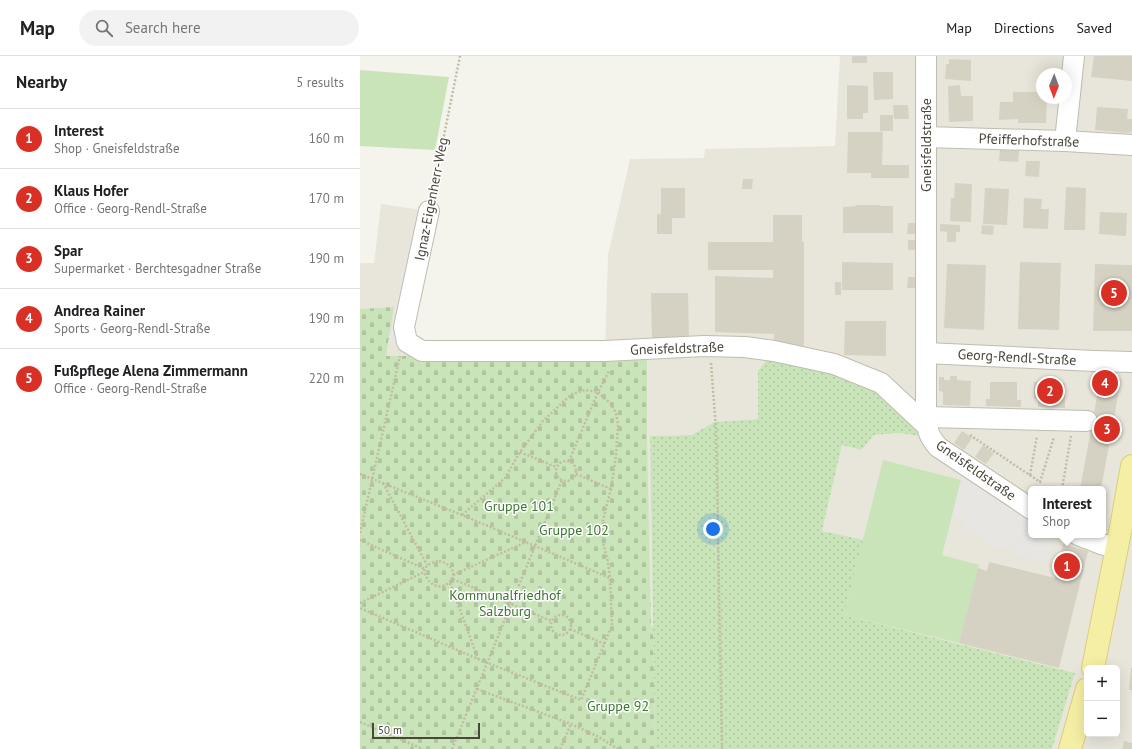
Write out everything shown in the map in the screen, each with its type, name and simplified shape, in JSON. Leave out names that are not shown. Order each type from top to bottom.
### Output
[{"type":"main road","points":[[1094,665],[1117,548],[1129,500],[1132,466]]},
{"type":"main road","points":[[1070,749],[1084,700]]},
{"type":"street","name":"Gneisfeldstraße","points":[[926,56],[926,353],[932,420],[930,437],[938,447],[1028,507]]},
{"type":"street","points":[[1065,141],[1074,56]]},
{"type":"street","name":"Pfeifferhofstraße","points":[[926,137],[1065,141],[1132,145]]},
{"type":"street","name":"Ignaz-Eigenherr-Weg","points":[[404,349],[404,327],[429,211]]},
{"type":"street","name":"Gneisfeldstraße","points":[[404,349],[422,351],[605,350],[709,346],[745,347],[834,364],[881,383],[932,420]]},
{"type":"street","name":"Georg-Rendl-Straße","points":[[926,353],[1132,362]]},
{"type":"street","points":[[932,420],[1079,426]]},
{"type":"street","points":[[1086,538],[1117,548]]},
{"type":"path","name":"Ignaz-Eigenherr-Weg","points":[[429,211],[460,56]]},
{"type":"path","points":[[709,346],[716,430],[722,749]]},
{"type":"path","points":[[360,533],[404,349]]},
{"type":"path","points":[[569,461],[598,392],[609,370]]},
{"type":"path","points":[[360,608],[478,659],[581,700],[612,624],[610,578],[602,531],[603,520],[611,490],[616,456],[618,425],[616,413],[611,404],[598,392],[585,390],[572,394],[543,421],[520,452],[505,478],[462,514]]},
{"type":"path","points":[[932,420],[1040,482],[1048,425]]},
{"type":"path","points":[[1030,475],[1048,425]]},
{"type":"path","points":[[1063,486],[1079,426]]},
{"type":"path","points":[[520,452],[556,467]]},
{"type":"path","points":[[565,460],[569,461],[575,466],[576,474],[570,480],[562,480],[556,475],[556,467],[565,460]]},
{"type":"path","points":[[360,474],[462,514],[610,578]]},
{"type":"path","points":[[576,474],[611,490]]},
{"type":"path","points":[[452,749],[536,547],[562,480]]},
{"type":"path","points":[[383,483],[427,565]]},
{"type":"path","points":[[360,540],[425,569]]},
{"type":"path","points":[[453,575],[526,542]]},
{"type":"path","points":[[433,562],[443,562],[450,568],[453,579],[450,583],[440,586],[435,585],[426,578],[424,572],[425,569],[427,565],[433,562]]},
{"type":"path","points":[[360,603],[424,572]]},
{"type":"path","points":[[453,579],[551,621]]},
{"type":"path","points":[[450,583],[478,659]]},
{"type":"path","points":[[557,615],[565,615],[570,621],[570,629],[565,634],[557,635],[551,629],[551,621],[557,615]]},
{"type":"path","points":[[570,629],[605,644]]},
{"type":"path","points":[[477,689],[571,724],[598,736],[618,749]]},
{"type":"path","points":[[360,722],[423,749]]},
{"type":"path","points":[[560,749],[571,724]]},
{"type":"shaded area","points":[[840,56],[1132,56],[1132,749],[1052,749],[1075,673],[844,615],[822,531],[842,445],[874,435],[899,433],[918,436],[758,371],[758,419],[714,422],[692,435],[650,436],[655,749],[360,749],[360,263],[374,263],[381,204],[429,211],[407,342],[605,350],[608,255],[630,159],[704,158],[705,149],[835,146]]},
{"type":"shaded area","points":[[415,214],[424,216],[397,345],[388,343]]},
{"type":"shaded area","points":[[970,468],[1028,507],[1028,538],[1055,538],[1046,563],[1014,554],[1015,551],[984,544],[986,537],[962,531],[964,520],[952,517],[961,480]]},
{"type":"green space","points":[[360,70],[449,77],[435,150],[360,146]]},
{"type":"green space","name":"Kommunalfriedhof Salzburg","points":[[394,307],[386,356],[647,355],[647,436],[655,749],[360,749],[360,309]]},
{"type":"green space","points":[[769,357],[863,380],[922,433],[919,436],[899,433],[874,435],[861,450],[842,445],[822,531],[863,540],[844,615],[1075,673],[1052,749],[655,749],[650,436],[692,435],[714,422],[758,419],[758,371]]},
{"type":"green space","points":[[883,460],[961,480],[942,555],[979,565],[959,643],[844,615]]},
{"type":"building","points":[[852,56],[867,56],[867,63],[852,63]]},
{"type":"building","points":[[1094,56],[1132,56],[1132,81],[1091,77]]},
{"type":"building","points":[[949,59],[971,60],[971,81],[945,79],[946,64],[949,64]]},
{"type":"building","points":[[873,72],[893,72],[893,99],[874,100]]},
{"type":"building","points":[[847,85],[868,86],[868,113],[863,113],[863,119],[847,119]]},
{"type":"building","points":[[960,85],[961,96],[973,96],[973,121],[949,122],[948,86]]},
{"type":"building","points":[[1013,92],[1036,92],[1036,104],[1047,104],[1046,123],[1018,123],[1018,119],[999,120],[1000,102],[1013,102]]},
{"type":"building","points":[[893,105],[908,105],[909,119],[894,119]]},
{"type":"building","points":[[1097,107],[1128,109],[1127,119],[1132,119],[1132,132],[1126,133],[1095,130]]},
{"type":"building","points":[[880,115],[893,115],[893,131],[880,131]]},
{"type":"building","points":[[848,132],[883,132],[882,165],[909,165],[909,178],[871,178],[871,173],[847,173]]},
{"type":"building","points":[[1000,149],[1019,150],[1018,162],[999,161]]},
{"type":"building","points":[[1026,161],[1040,161],[1039,177],[1025,176]]},
{"type":"building","points":[[743,179],[753,179],[752,189],[742,189]]},
{"type":"building","points":[[955,183],[972,184],[971,222],[950,221],[951,198],[954,198]]},
{"type":"building","points":[[1066,187],[1086,188],[1085,230],[1064,230]]},
{"type":"building","points":[[661,188],[685,188],[685,218],[672,218],[672,234],[657,234],[657,214],[661,214]]},
{"type":"building","points":[[985,188],[1009,189],[1007,225],[983,224]]},
{"type":"building","points":[[1024,198],[1042,199],[1041,209],[1049,209],[1048,229],[1023,228]]},
{"type":"building","points":[[856,205],[893,206],[893,233],[843,233],[843,207]]},
{"type":"building","points":[[1100,212],[1127,213],[1126,236],[1099,234]]},
{"type":"building","points":[[773,215],[802,215],[802,242],[804,242],[804,346],[773,346],[774,334],[715,332],[715,276],[773,278],[773,270],[708,270],[708,242],[773,242]]},
{"type":"building","points":[[908,223],[919,223],[919,234],[907,234]]},
{"type":"building","points":[[940,224],[960,225],[960,232],[956,232],[956,242],[947,242],[947,232],[940,231]]},
{"type":"building","points":[[982,225],[994,226],[993,235],[981,234]]},
{"type":"building","points":[[908,240],[919,240],[919,250],[908,250]]},
{"type":"building","points":[[842,262],[893,263],[893,290],[842,290]]},
{"type":"building","points":[[1020,262],[1061,263],[1059,330],[1018,329]]},
{"type":"building","points":[[947,264],[986,265],[984,330],[944,328]]},
{"type":"building","points":[[1095,264],[1132,265],[1132,331],[1093,331]]},
{"type":"building","points":[[908,277],[919,277],[919,288],[907,288]]},
{"type":"building","points":[[835,282],[841,282],[841,295],[835,295]]},
{"type":"building","points":[[651,293],[688,293],[689,339],[652,340]]},
{"type":"building","points":[[845,321],[886,321],[886,356],[844,355]]},
{"type":"building","points":[[1101,375],[1121,379],[1102,486],[1081,486]]},
{"type":"building","points":[[950,376],[957,376],[957,380],[971,381],[970,406],[943,405],[943,392],[939,391],[939,377],[944,377],[944,380],[950,380]]},
{"type":"building","points":[[1042,379],[1054,380],[1054,383],[1065,383],[1065,408],[1038,407],[1038,399],[1034,399],[1034,382],[1042,382]]},
{"type":"building","points":[[990,382],[1017,382],[1017,400],[1021,400],[1021,407],[986,406],[986,399],[990,399]]},
{"type":"building","points":[[962,431],[972,438],[964,450],[954,443]]},
{"type":"building","points":[[983,445],[994,453],[986,464],[975,457]]},
{"type":"building","points":[[1063,544],[1088,551],[1059,668],[959,643],[978,568],[987,571],[989,562],[1055,578]]},
{"type":"building","points":[[1131,668],[1132,690],[1129,690]]},
{"type":"building","points":[[1124,741],[1132,743],[1132,749],[1122,749]]},
{"type":"place","name":"Fußpflege Alena Zimmermann","points":[[1114,293]]},
{"type":"place","name":"Andrea Rainer","points":[[1105,383]]},
{"type":"place","name":"Klaus Hofer","points":[[1050,391]]},
{"type":"place","name":"Spar","points":[[1107,429]]},
{"type":"place","name":"Interest","points":[[1067,566]]},
{"type":"park label","name":"Gruppe 101","points":[[519,506]]},
{"type":"park label","name":"Gruppe 102","points":[[574,530]]},
{"type":"park label","name":"Gruppe 92","points":[[618,706]]}]
